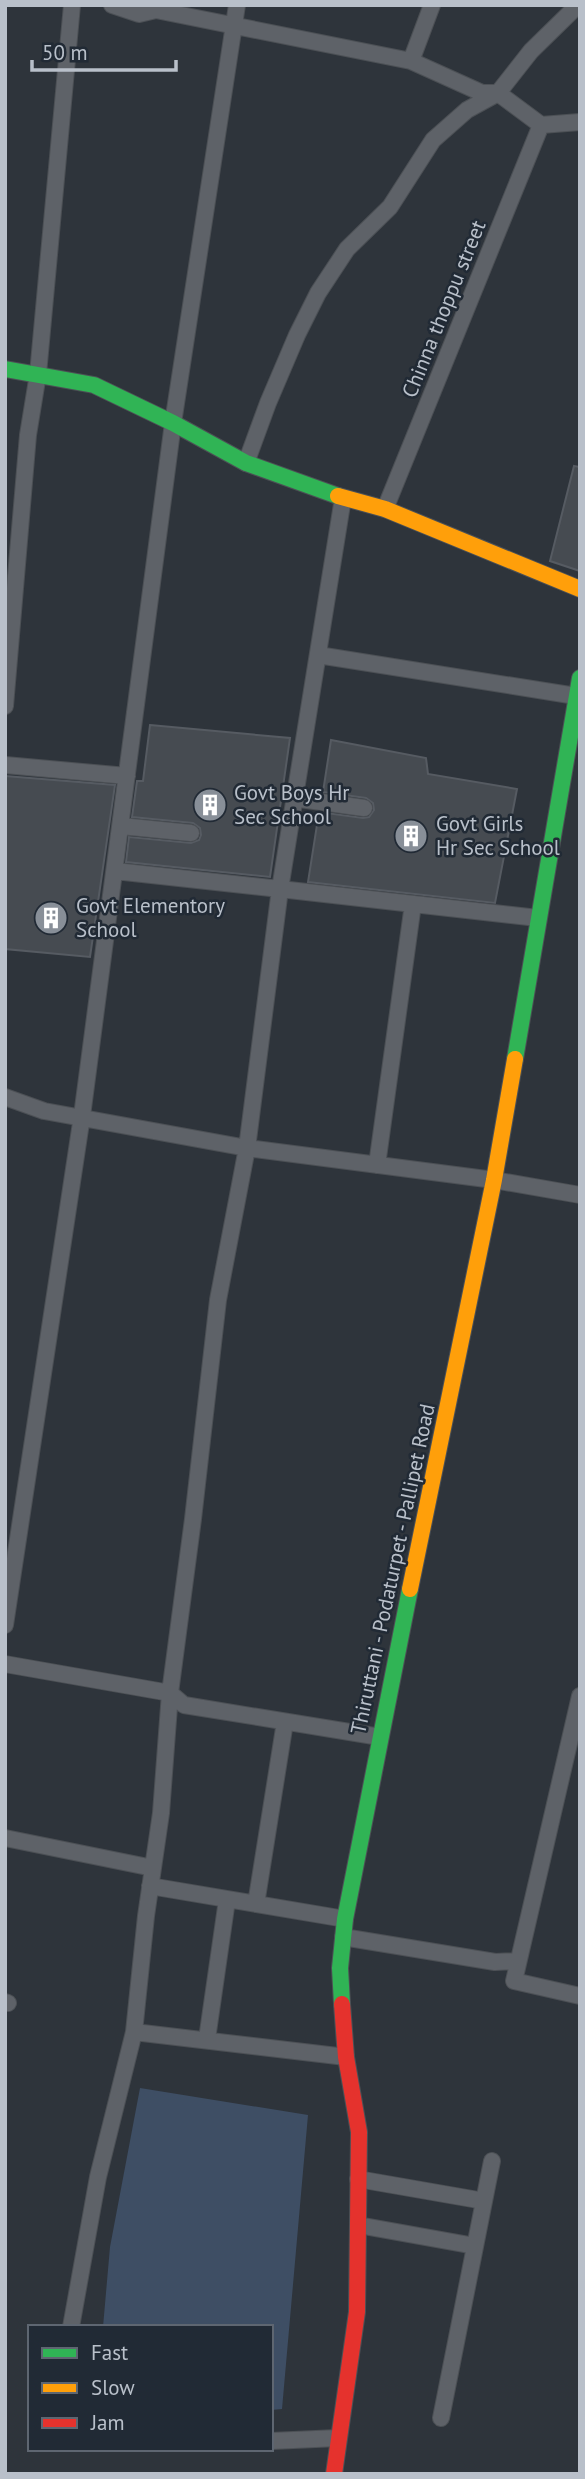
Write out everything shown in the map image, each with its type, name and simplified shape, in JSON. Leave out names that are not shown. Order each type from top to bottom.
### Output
[{"type":"main road","points":[[5,369],[94,385],[173,423],[246,463],[343,498],[385,509],[580,589]]},
{"type":"main road","name":"Thiruttani - Podaturpet - Pallipet Road","points":[[334,2474],[357,2312],[359,2132],[346,2057],[340,1968],[345,1919],[494,1180],[580,678]]},
{"type":"street","points":[[5,706],[28,435],[38,374],[72,5]]},
{"type":"street","points":[[111,5],[139,14],[156,10],[235,24],[411,61],[482,93],[498,93],[541,125],[580,122]]},
{"type":"street","points":[[5,1625],[82,1116],[173,423],[237,5]]},
{"type":"street","points":[[411,61],[432,5]]},
{"type":"street","points":[[246,463],[297,335],[318,293],[347,249],[390,207],[433,140],[467,110],[498,93],[531,51],[578,5]]},
{"type":"street","name":"Chinna thoppu street","points":[[385,509],[541,125]]},
{"type":"street","points":[[71,2325],[98,2177],[134,2032],[161,1813],[170,1693],[218,1300],[247,1148],[293,798],[343,498]]},
{"type":"street","points":[[318,655],[576,696]]},
{"type":"street","points":[[5,765],[127,776]]},
{"type":"street","points":[[293,798],[364,808]]},
{"type":"street","points":[[121,826],[191,833]]},
{"type":"street","points":[[115,872],[538,918]]},
{"type":"street","points":[[377,1165],[413,904]]},
{"type":"street","points":[[5,1097],[44,1111],[247,1148],[494,1180],[580,1195]]},
{"type":"street","points":[[5,1664],[170,1693],[184,1705],[380,1737]]},
{"type":"street","points":[[580,1696],[514,1981],[580,1996]]},
{"type":"street","points":[[256,1904],[285,1721]]},
{"type":"street","points":[[5,1838],[153,1868]]},
{"type":"street","points":[[150,1886],[345,1919]]},
{"type":"street","points":[[207,2039],[227,1900]]},
{"type":"street","points":[[343,1937],[495,1962],[517,1961]]},
{"type":"street","points":[[134,2032],[346,2057]]},
{"type":"street","points":[[441,2418],[492,2161]]},
{"type":"street","points":[[358,2179],[484,2201]]},
{"type":"street","points":[[358,2225],[475,2246]]},
{"type":"street","points":[[273,2441],[338,2438]]},
{"type":"water","points":[[140,2088],[308,2115],[282,2409],[273,2410],[273,2325],[103,2325],[110,2247]]},
{"type":"building","points":[[574,466],[580,467],[580,571],[550,561]]},
{"type":"building","name":"Govt Boys Hr Sec School","points":[[150,725],[290,738],[270,877],[126,862],[129,837],[191,843],[199,840],[201,835],[200,828],[193,823],[132,817],[137,781],[143,781]]},
{"type":"building","name":"Govt Girls Hr Sec School","points":[[331,740],[426,758],[428,774],[517,789],[495,903],[308,882],[319,812],[363,818],[369,817],[374,810],[373,803],[366,798],[323,792]]},
{"type":"building","points":[[5,776],[115,785],[90,957],[5,949]]},
{"type":"traffic: fast","points":[[5,369],[94,385],[173,423],[246,463],[338,496]]},
{"type":"traffic: fast","points":[[515,1059],[580,678]]},
{"type":"traffic: fast","points":[[342,2004],[340,1968],[345,1919],[410,1589]]},
{"type":"traffic: slow","points":[[338,496],[385,509],[580,589]]},
{"type":"traffic: slow","points":[[410,1589],[494,1180],[515,1059]]},
{"type":"traffic: jam","points":[[334,2474],[357,2312],[359,2132],[346,2057],[342,2004]]},
{"type":"place","name":"Govt Boys Hr Sec School","points":[[210,805]]},
{"type":"place","name":"Govt Girls Hr Sec School","points":[[411,836]]},
{"type":"place","name":"Govt Elementory School","points":[[51,918]]}]
